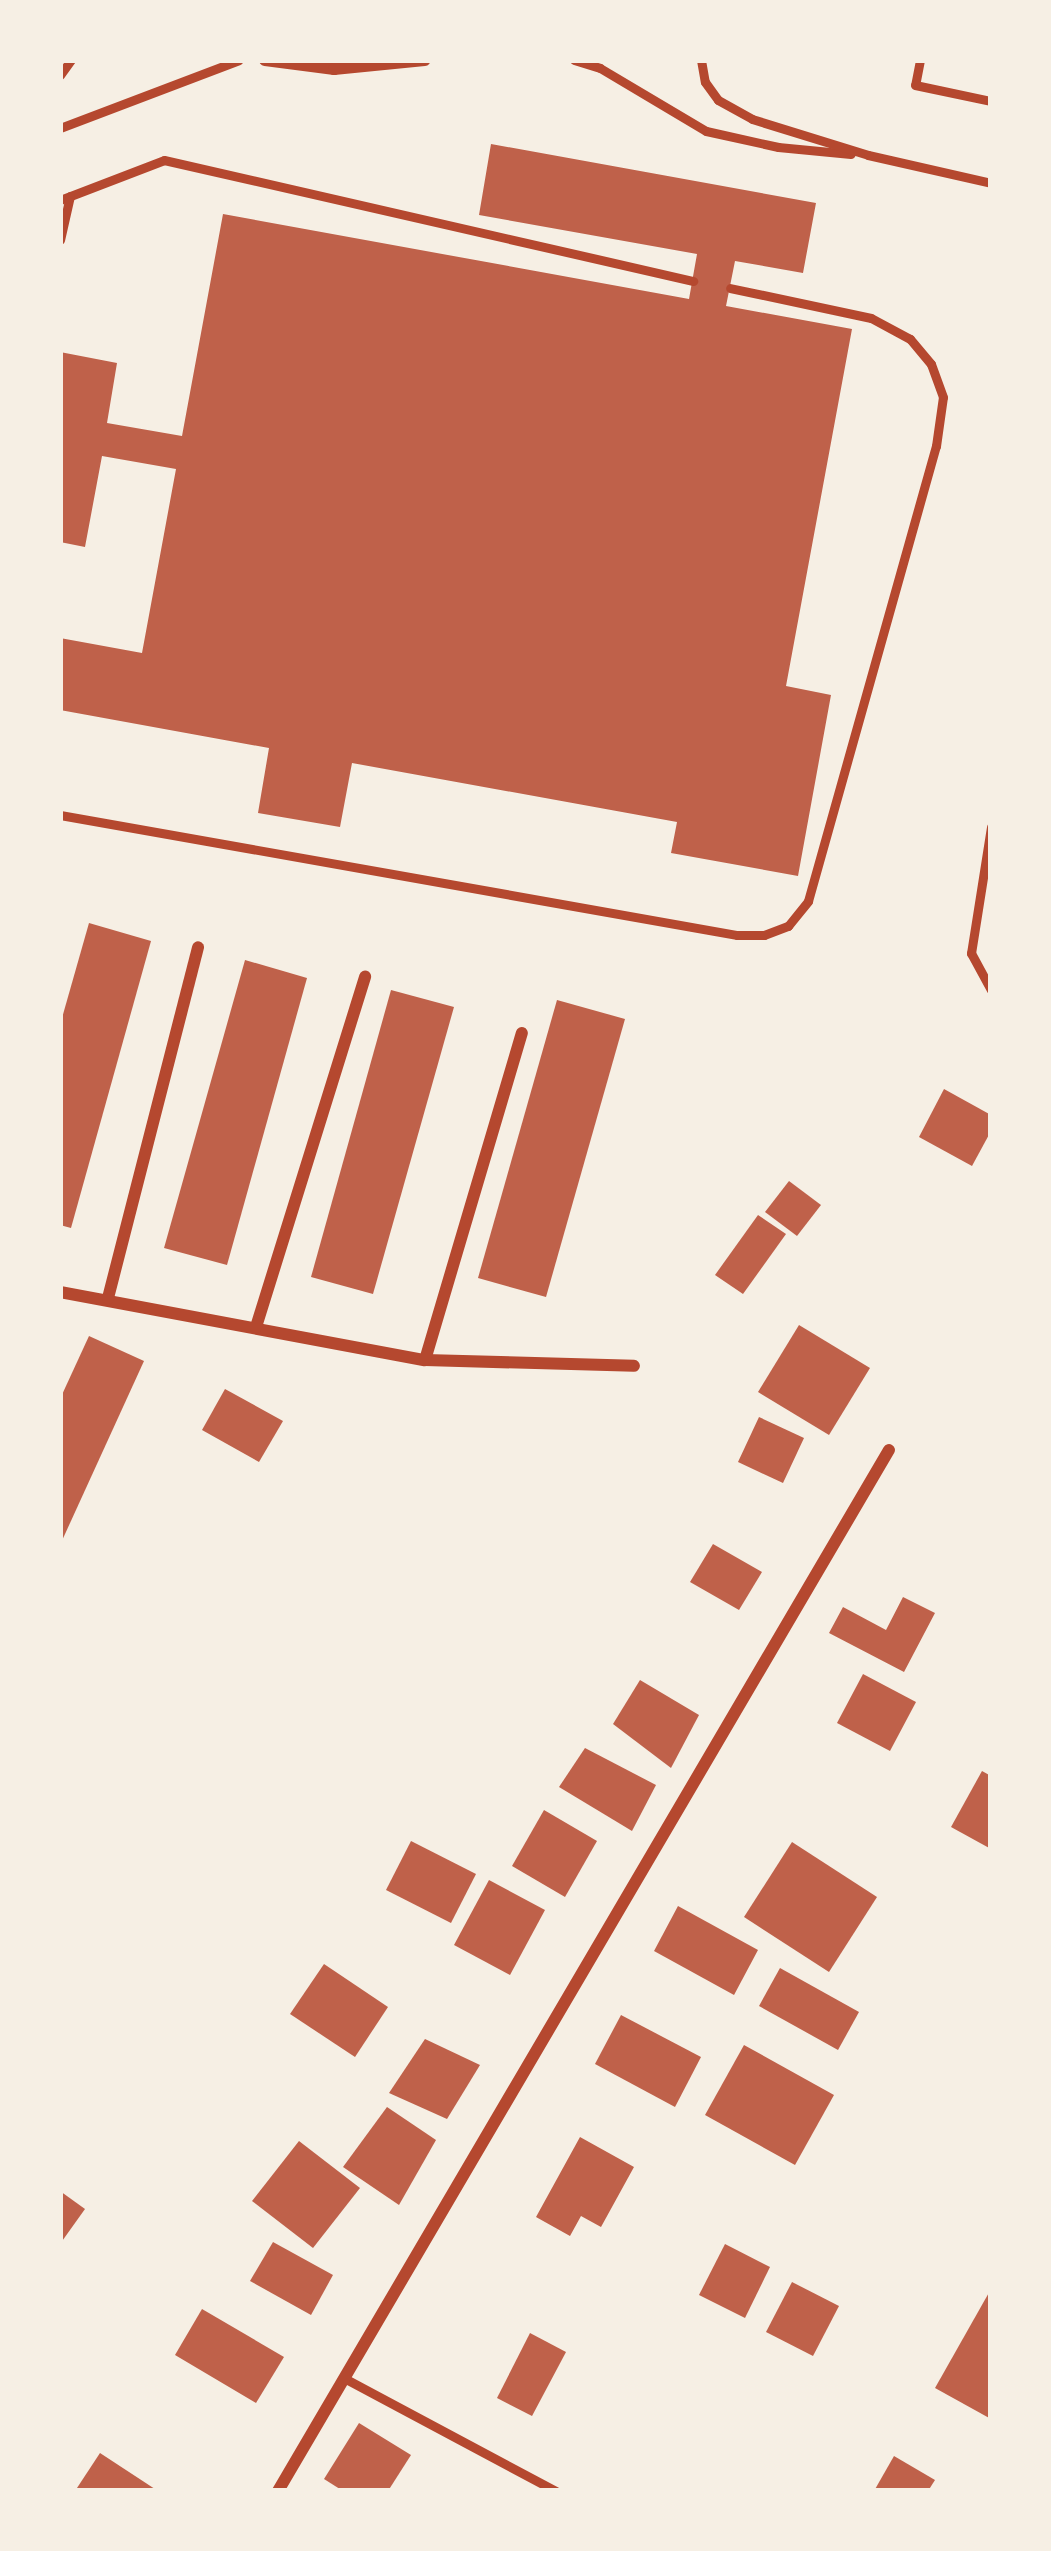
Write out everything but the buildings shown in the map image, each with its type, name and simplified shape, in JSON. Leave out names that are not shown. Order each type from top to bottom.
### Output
[{"type":"street","points":[[265,60],[334,69],[425,60]]},
{"type":"street","points":[[108,1298],[198,947]]},
{"type":"street","points":[[256,1327],[365,977]]},
{"type":"street","points":[[425,1360],[522,1033]]},
{"type":"street","points":[[60,1309],[64,1292],[425,1360],[634,1366]]},
{"type":"street","points":[[278,2491],[889,1450]]},
{"type":"lane","points":[[60,75],[71,60]]},
{"type":"lane","points":[[60,128],[239,60]]},
{"type":"lane","points":[[574,60],[600,68],[706,130],[778,147],[868,155]]},
{"type":"lane","points":[[701,60],[705,82],[718,100],[752,118],[868,155],[991,183]]},
{"type":"lane","points":[[920,60],[916,85],[991,101]]},
{"type":"lane","points":[[60,240],[65,198],[164,160],[693,280]]},
{"type":"lane","points":[[60,815],[737,935],[764,935],[788,926],[808,901],[936,446],[943,397],[931,364],[910,339],[871,318],[730,288]]},
{"type":"lane","points":[[991,827],[971,953],[991,990]]},
{"type":"lane","points":[[344,2378],[556,2491]]}]
